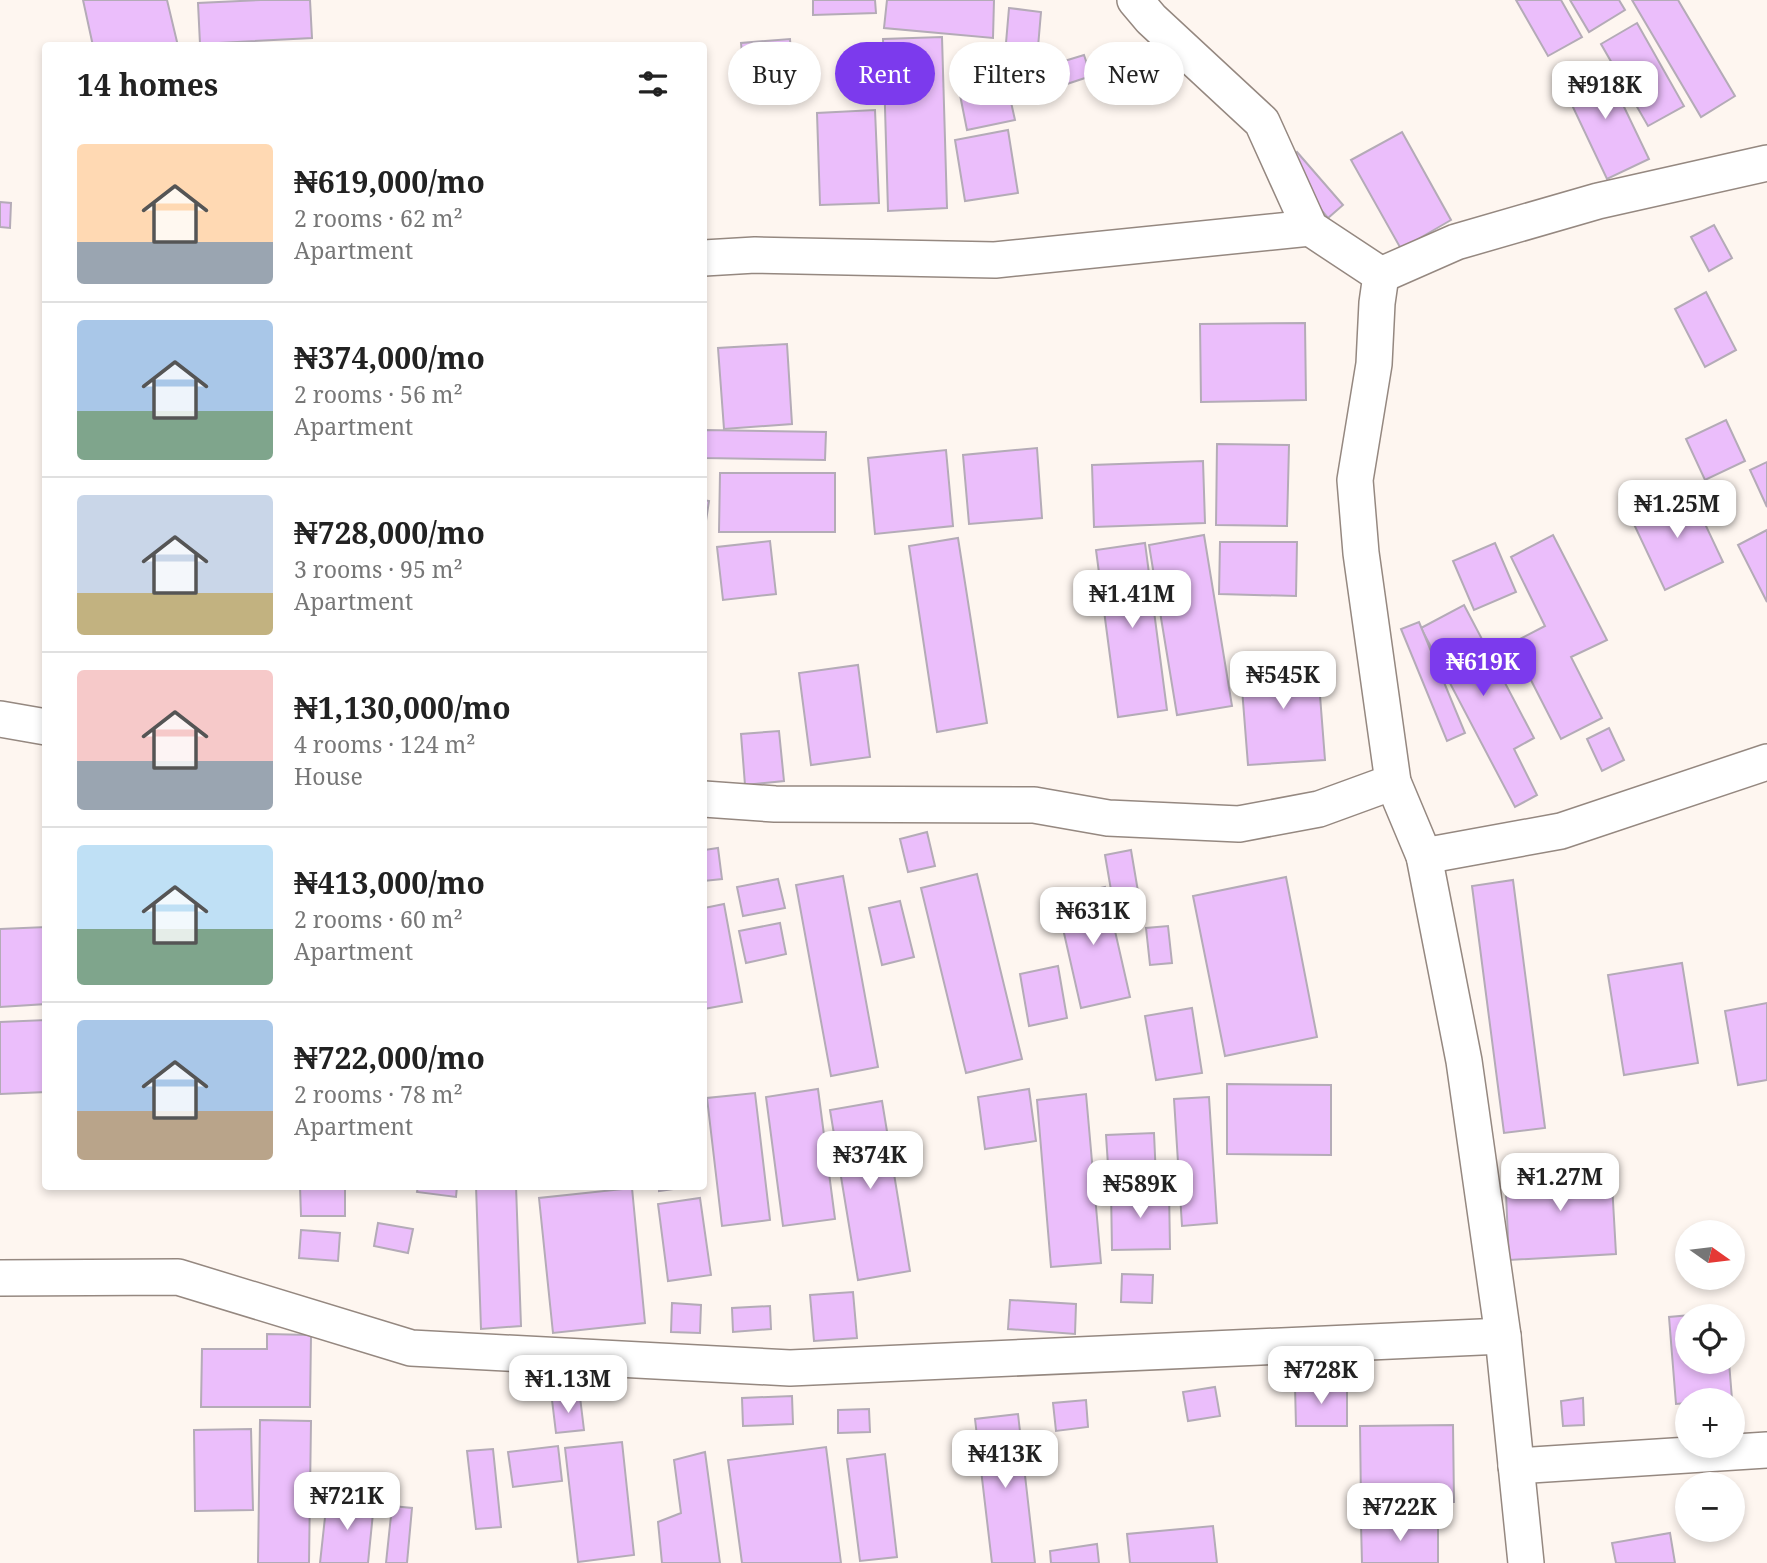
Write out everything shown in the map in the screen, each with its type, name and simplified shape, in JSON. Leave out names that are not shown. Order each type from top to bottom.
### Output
[{"type":"street","points":[[1135,0],[1151,19],[1262,122],[1310,228],[1381,275]]},
{"type":"street","points":[[1381,275],[1456,242],[1585,205],[1767,163]]},
{"type":"street","points":[[707,258],[755,255],[995,260],[1310,228]]},
{"type":"street","points":[[1381,275],[1374,364],[1355,480],[1361,553],[1393,782],[1424,856],[1464,1061],[1503,1336],[1526,1563]]},
{"type":"street","points":[[0,719],[42,726]]},
{"type":"street","points":[[1424,856],[1561,831],[1767,762]]},
{"type":"street","points":[[707,799],[775,804],[1034,805],[1108,818],[1239,824],[1319,809],[1393,782]]},
{"type":"street","points":[[0,1278],[178,1277],[411,1348],[790,1368],[1503,1336]]},
{"type":"street","points":[[1516,1466],[1767,1450]]},
{"type":"building","points":[[83,0],[167,0],[177,42],[92,42]]},
{"type":"building","points":[[310,0],[312,38],[200,42],[198,3]]},
{"type":"building","points":[[813,0],[875,0],[876,13],[813,15]]},
{"type":"building","points":[[887,0],[994,0],[993,38],[884,28]]},
{"type":"building","points":[[1516,0],[1561,0],[1582,37],[1548,56]]},
{"type":"building","points":[[1570,0],[1619,0],[1625,10],[1589,32]]},
{"type":"building","points":[[1632,0],[1678,0],[1735,96],[1701,117]]},
{"type":"building","points":[[1009,8],[1041,12],[1038,42],[1006,42]]},
{"type":"building","points":[[1637,23],[1684,106],[1648,126],[1601,44]]},
{"type":"building","points":[[942,37],[947,208],[888,211],[885,105],[935,105],[935,42],[883,42],[883,39]]},
{"type":"building","points":[[790,39],[790,42],[753,42]]},
{"type":"building","points":[[1084,55],[1084,78],[1070,83],[1070,59]]},
{"type":"building","points":[[1603,63],[1649,159],[1607,179],[1562,84]]},
{"type":"building","points":[[962,105],[1012,105],[1015,120],[967,130]]},
{"type":"building","points":[[875,110],[879,203],[820,205],[817,113]]},
{"type":"building","points":[[1008,130],[1018,193],[965,201],[955,140]]},
{"type":"building","points":[[1402,132],[1451,220],[1401,249],[1351,160]]},
{"type":"building","points":[[1297,152],[1343,205],[1328,218],[1283,165]]},
{"type":"building","points":[[0,202],[11,203],[10,228],[0,227]]},
{"type":"building","points":[[1714,225],[1732,258],[1709,271],[1691,237]]},
{"type":"building","points":[[1706,292],[1736,350],[1705,367],[1675,309]]},
{"type":"building","points":[[1305,323],[1306,400],[1201,402],[1200,324]]},
{"type":"building","points":[[787,344],[792,424],[724,429],[718,348]]},
{"type":"building","points":[[1726,420],[1745,461],[1705,480],[1686,439]]},
{"type":"building","points":[[707,430],[826,432],[825,460],[707,458]]},
{"type":"building","points":[[1217,444],[1289,445],[1287,526],[1216,525]]},
{"type":"building","points":[[1037,448],[1042,518],[969,524],[963,455]]},
{"type":"building","points":[[946,450],[953,526],[875,534],[868,458]]},
{"type":"building","points":[[1203,461],[1205,523],[1094,527],[1092,465]]},
{"type":"building","points":[[1767,462],[1767,507],[1750,470]]},
{"type":"building","points":[[720,473],[835,473],[835,532],[719,532]]},
{"type":"building","points":[[1689,490],[1723,562],[1665,590],[1631,518]]},
{"type":"building","points":[[1767,530],[1767,602],[1738,545]]},
{"type":"building","points":[[1204,535],[1232,706],[1177,715],[1149,545]]},
{"type":"building","points":[[1553,535],[1607,640],[1571,657],[1602,718],[1561,739],[1512,643],[1545,626],[1511,557]]},
{"type":"building","points":[[958,538],[987,723],[937,732],[909,546]]},
{"type":"building","points":[[770,541],[776,594],[723,600],[717,547]]},
{"type":"building","points":[[1220,542],[1297,542],[1296,596],[1219,594]]},
{"type":"building","points":[[1145,543],[1167,710],[1118,717],[1096,550]]},
{"type":"building","points":[[1495,543],[1516,592],[1474,610],[1453,561]]},
{"type":"building","points":[[1464,605],[1534,738],[1514,749],[1537,795],[1515,807],[1421,628]]},
{"type":"building","points":[[1419,622],[1465,733],[1447,741],[1401,629]]},
{"type":"building","points":[[1317,657],[1325,760],[1248,765],[1240,663]]},
{"type":"building","points":[[858,665],[870,757],[811,765],[799,673]]},
{"type":"building","points":[[1609,728],[1624,760],[1602,771],[1587,739]]},
{"type":"building","points":[[779,731],[784,781],[745,785],[741,734]]},
{"type":"building","points":[[927,832],[935,866],[908,872],[900,839]]},
{"type":"building","points":[[718,848],[722,879],[707,881],[707,850]]},
{"type":"building","points":[[1131,850],[1143,921],[1117,925],[1105,855]]},
{"type":"building","points":[[977,874],[1022,1059],[966,1073],[921,888]]},
{"type":"building","points":[[843,876],[878,1067],[831,1076],[796,885]]},
{"type":"building","points":[[1286,877],[1317,1037],[1225,1056],[1193,896]]},
{"type":"building","points":[[778,879],[785,908],[743,916],[737,887]]},
{"type":"building","points":[[1513,880],[1545,1128],[1504,1133],[1472,886]]},
{"type":"building","points":[[1105,887],[1130,997],[1081,1008],[1056,898]]},
{"type":"building","points":[[900,901],[914,957],[882,965],[869,908]]},
{"type":"building","points":[[724,904],[742,1002],[707,1008],[707,907]]},
{"type":"building","points":[[780,923],[786,954],[746,963],[739,931]]},
{"type":"building","points":[[1168,926],[1172,963],[1150,965],[1146,928]]},
{"type":"building","points":[[42,927],[42,1004],[0,1007],[0,929]]},
{"type":"building","points":[[1682,963],[1698,1063],[1624,1075],[1608,975]]},
{"type":"building","points":[[1058,966],[1067,1018],[1029,1026],[1020,974]]},
{"type":"building","points":[[1767,1003],[1767,1080],[1738,1085],[1725,1011]]},
{"type":"building","points":[[1192,1008],[1202,1073],[1156,1080],[1145,1016]]},
{"type":"building","points":[[42,1020],[42,1092],[0,1094],[0,1022]]},
{"type":"building","points":[[1227,1084],[1331,1085],[1331,1155],[1227,1154]]},
{"type":"building","points":[[818,1089],[835,1219],[783,1226],[766,1097]]},
{"type":"building","points":[[1029,1089],[1036,1141],[985,1149],[978,1097]]},
{"type":"building","points":[[755,1093],[770,1220],[722,1226],[707,1098]]},
{"type":"building","points":[[1086,1094],[1101,1263],[1051,1267],[1037,1100]]},
{"type":"building","points":[[1209,1097],[1217,1223],[1182,1226],[1174,1099]]},
{"type":"building","points":[[882,1101],[910,1271],[858,1280],[830,1110]]},
{"type":"building","points":[[1154,1133],[1156,1178],[1109,1180],[1106,1135]]},
{"type":"building","points":[[1611,1166],[1616,1254],[1509,1260],[1505,1172]]},
{"type":"building","points":[[1169,1189],[1170,1249],[1112,1250],[1111,1190]]},
{"type":"building","points":[[300,1190],[345,1190],[345,1216],[301,1216]]},
{"type":"building","points":[[417,1190],[457,1190],[456,1197]]},
{"type":"building","points":[[476,1190],[516,1190],[521,1326],[481,1329]]},
{"type":"building","points":[[632,1190],[645,1323],[553,1333],[539,1198]]},
{"type":"building","points":[[700,1198],[711,1275],[668,1281],[658,1204]]},
{"type":"building","points":[[378,1223],[413,1229],[408,1253],[374,1246]]},
{"type":"building","points":[[301,1230],[340,1233],[338,1261],[299,1258]]},
{"type":"building","points":[[1122,1274],[1153,1275],[1152,1303],[1121,1302]]},
{"type":"building","points":[[853,1292],[857,1338],[814,1341],[810,1295]]},
{"type":"building","points":[[1010,1300],[1076,1304],[1075,1334],[1008,1329]]},
{"type":"building","points":[[672,1303],[701,1305],[700,1333],[671,1332]]},
{"type":"building","points":[[770,1306],[771,1329],[733,1332],[732,1308]]},
{"type":"building","points":[[1675,1316],[1675,1374],[1730,1374],[1731,1388],[1675,1388],[1675,1392],[1669,1317]]},
{"type":"building","points":[[267,1334],[311,1335],[310,1407],[201,1407],[202,1349],[267,1349]]},
{"type":"building","points":[[1295,1386],[1347,1386],[1347,1426],[1296,1426]]},
{"type":"building","points":[[1215,1387],[1220,1416],[1188,1421],[1183,1392]]},
{"type":"building","points":[[792,1396],[793,1424],[743,1426],[742,1398]]},
{"type":"building","points":[[580,1397],[584,1430],[556,1433],[552,1400]]},
{"type":"building","points":[[1583,1398],[1584,1425],[1563,1426],[1561,1401]]},
{"type":"building","points":[[1086,1400],[1088,1427],[1056,1431],[1053,1403]]},
{"type":"building","points":[[869,1409],[870,1432],[838,1433],[838,1410]]},
{"type":"building","points":[[1018,1414],[1035,1563],[992,1563],[975,1419]]},
{"type":"building","points":[[260,1420],[311,1421],[309,1563],[258,1563]]},
{"type":"building","points":[[1453,1425],[1454,1502],[1361,1503],[1360,1426]]},
{"type":"building","points":[[251,1429],[253,1510],[195,1511],[194,1430]]},
{"type":"building","points":[[622,1442],[634,1555],[578,1562],[565,1448]]},
{"type":"building","points":[[558,1446],[562,1481],[513,1487],[508,1452]]},
{"type":"building","points":[[826,1447],[841,1563],[742,1563],[728,1460]]},
{"type":"building","points":[[493,1449],[501,1527],[476,1529],[467,1451]]},
{"type":"building","points":[[705,1452],[720,1563],[662,1563],[658,1522],[681,1513],[674,1460]]},
{"type":"building","points":[[885,1454],[897,1557],[860,1561],[847,1459]]},
{"type":"building","points":[[327,1499],[374,1503],[368,1563],[320,1563]]},
{"type":"building","points":[[392,1506],[412,1508],[407,1563],[386,1563]]},
{"type":"building","points":[[1438,1523],[1438,1563],[1362,1563],[1361,1524]]},
{"type":"building","points":[[1213,1526],[1217,1563],[1130,1563],[1127,1534]]},
{"type":"building","points":[[1670,1533],[1675,1563],[1616,1563],[1612,1543]]},
{"type":"building","points":[[1097,1544],[1099,1563],[1051,1563],[1050,1551]]}]
